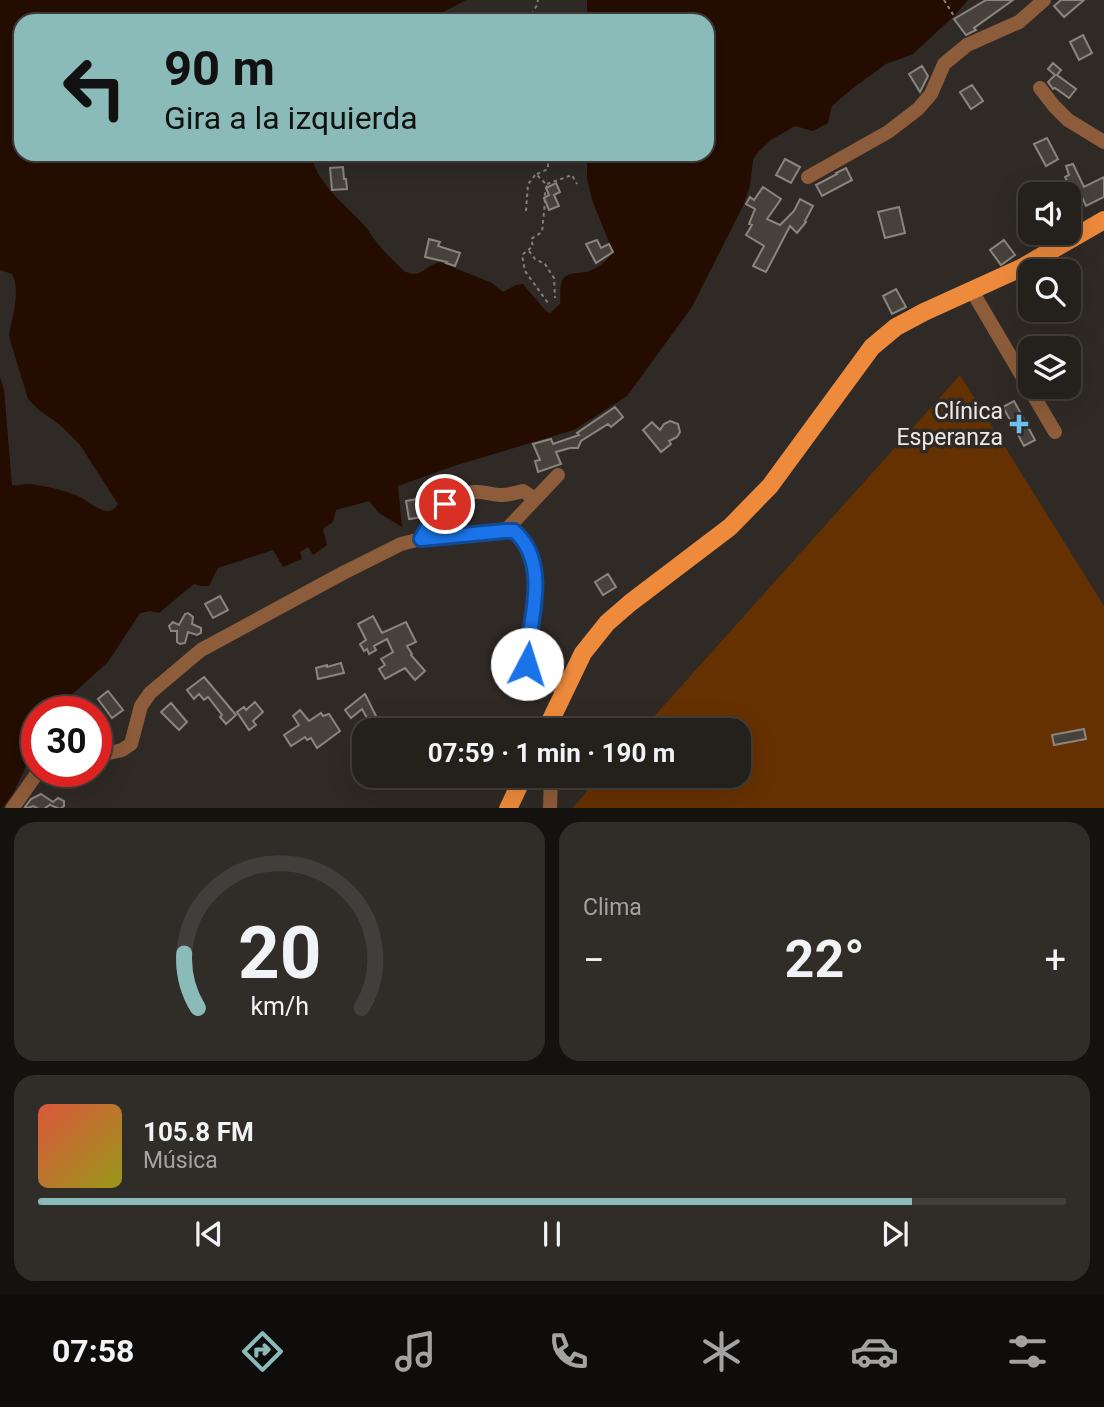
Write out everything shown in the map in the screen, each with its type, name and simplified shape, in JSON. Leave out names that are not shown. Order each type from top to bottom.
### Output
[{"type":"main road","points":[[552,718],[583,653],[607,623],[730,527],[770,486],[872,347],[896,327],[1021,268],[1104,220]]},
{"type":"main road","points":[[508,808],[518,788]]},
{"type":"street","points":[[808,177],[888,132],[918,109],[931,94],[944,64],[967,45],[1019,22],[1044,0]]},
{"type":"street","points":[[1040,88],[1068,120],[1104,142]]},
{"type":"street","points":[[972,291],[1055,432]]},
{"type":"street","points":[[505,531],[558,475]]},
{"type":"street","points":[[421,539],[445,504],[465,493],[499,495],[523,491],[535,499]]},
{"type":"street","points":[[112,752],[131,744],[141,706],[150,693],[201,650],[343,573],[401,544],[421,539],[505,531],[514,531],[522,537],[535,566],[537,582],[527,664],[531,671],[565,690]]},
{"type":"street","points":[[12,808],[27,787]]},
{"type":"street","points":[[550,808],[551,788]]},
{"type":"path","points":[[944,0],[954,16]]},
{"type":"path","points":[[526,211],[528,184],[536,174],[548,169],[548,161]]},
{"type":"path","points":[[536,174],[546,184]]},
{"type":"path","points":[[546,184],[572,176],[577,184]]},
{"type":"path","points":[[546,184],[541,232],[531,239],[533,246],[522,255],[525,271],[548,303]]},
{"type":"path","points":[[528,250],[535,259],[545,264],[554,278],[555,298]]},
{"type":"shaded area","points":[[0,0],[466,0],[439,14],[14,14],[14,161],[313,161],[325,184],[404,271],[419,273],[440,262],[492,283],[503,292],[523,284],[550,313],[560,304],[562,281],[567,275],[595,269],[613,252],[592,200],[587,178],[587,161],[714,161],[714,14],[587,14],[587,0],[968,0],[913,54],[886,64],[832,106],[828,123],[813,131],[795,126],[771,140],[759,151],[753,160],[750,186],[743,206],[692,307],[627,396],[574,430],[398,486],[402,527],[379,513],[369,501],[336,510],[333,522],[323,529],[327,545],[313,555],[308,547],[300,552],[302,559],[283,567],[273,550],[218,568],[209,586],[194,584],[159,613],[140,613],[108,662],[70,696],[21,696],[21,777],[14,792],[0,808],[0,377],[4,389],[12,485],[33,484],[59,490],[109,511],[118,504],[80,445],[28,399],[9,335],[16,288],[12,274],[0,270]]},
{"type":"shaded area","points":[[960,375],[1104,606],[1104,808],[573,808],[590,788],[751,788],[751,718],[653,718]]},
{"type":"building","points":[[986,0],[1013,0],[966,35],[954,19]]},
{"type":"building","points":[[1061,0],[1084,0],[1064,17],[1054,6]]},
{"type":"building","points":[[1083,35],[1092,53],[1079,60],[1070,42]]},
{"type":"building","points":[[1053,63],[1061,70],[1057,75],[1076,89],[1069,98],[1053,89],[1048,82],[1055,75],[1048,69]]},
{"type":"building","points":[[922,66],[928,76],[920,92],[909,74]]},
{"type":"building","points":[[972,85],[983,101],[971,109],[960,92]]},
{"type":"building","points":[[1047,138],[1058,159],[1046,166],[1034,144]]},
{"type":"building","points":[[785,159],[800,167],[791,183],[776,175]]},
{"type":"building","points":[[1073,164],[1084,187],[1104,177],[1104,197],[1086,206],[1081,195],[1081,182],[1068,182],[1065,177],[1069,175],[1066,166]]},
{"type":"building","points":[[343,167],[347,189],[332,190],[330,168]]},
{"type":"building","points":[[846,168],[852,180],[822,196],[816,185]]},
{"type":"building","points":[[556,183],[560,192],[554,195],[559,206],[549,210],[544,198],[549,195],[546,188]]},
{"type":"building","points":[[763,187],[781,199],[767,219],[780,225],[794,211],[800,199],[813,206],[806,222],[797,233],[790,226],[766,272],[753,266],[764,246],[746,235],[752,225],[749,224],[755,209],[746,204],[750,197],[754,200]]},
{"type":"building","points":[[899,207],[905,233],[885,238],[878,212]]},
{"type":"building","points":[[429,239],[440,242],[438,246],[460,253],[455,266],[425,257]]},
{"type":"building","points":[[597,240],[601,248],[609,244],[613,252],[596,263],[586,244]]},
{"type":"building","points":[[1004,240],[1015,255],[1001,265],[990,250]]},
{"type":"building","points":[[896,289],[906,307],[892,314],[883,296]]},
{"type":"building","name":"Clínica Esperanza","points":[[1014,401],[1035,440],[1024,446],[1003,407]]},
{"type":"building","points":[[615,407],[623,417],[611,427],[608,424],[581,441],[578,448],[556,452],[561,464],[538,472],[535,461],[540,460],[533,444],[551,439],[553,444],[579,435],[577,433]]},
{"type":"building","points":[[670,421],[678,424],[680,432],[661,452],[643,430],[652,422],[660,430]]},
{"type":"building","points":[[423,498],[423,517],[409,519],[406,501]]},
{"type":"building","points":[[608,574],[616,587],[603,595],[595,582]]},
{"type":"building","points":[[220,596],[228,610],[213,618],[205,604]]},
{"type":"building","points":[[188,613],[193,617],[192,624],[201,628],[201,633],[197,635],[188,632],[185,643],[180,644],[177,642],[177,631],[171,631],[169,626],[173,622],[179,625]]},
{"type":"building","points":[[373,616],[382,633],[406,622],[416,642],[407,646],[425,671],[415,680],[405,668],[385,679],[379,669],[385,665],[381,659],[393,652],[387,639],[374,646],[376,650],[369,654],[367,649],[364,651],[360,644],[366,640],[358,624]]},
{"type":"building","points":[[341,663],[344,673],[318,679],[316,668]]},
{"type":"building","points":[[204,677],[236,715],[226,724],[208,697],[204,700],[199,694],[194,699],[187,690]]},
{"type":"building","points":[[365,694],[376,716],[367,718],[362,709],[351,718],[345,710]]},
{"type":"building","points":[[112,696],[123,710],[112,718]]},
{"type":"building","points":[[255,702],[263,712],[253,721],[256,725],[249,730],[237,712],[244,707],[246,710]]},
{"type":"building","points":[[171,703],[187,722],[179,730],[161,712]]},
{"type":"building","points":[[300,710],[309,721],[321,713],[323,716],[329,714],[340,731],[317,748],[311,738],[307,740],[305,737],[291,746],[284,735],[299,725],[293,716]]},
{"type":"building","points":[[1084,729],[1086,739],[1054,745],[1052,735]]},
{"type":"building","points":[[41,794],[53,802],[58,798],[64,801],[64,806],[58,808],[51,804],[45,808],[25,807],[31,799]]},
{"type":"place","name":"Clínica Esperanza","points":[[1019,424]]},
{"type":"route","points":[[445,504],[421,539],[505,531],[514,531],[522,537],[535,566],[537,582],[527,664]]}]
